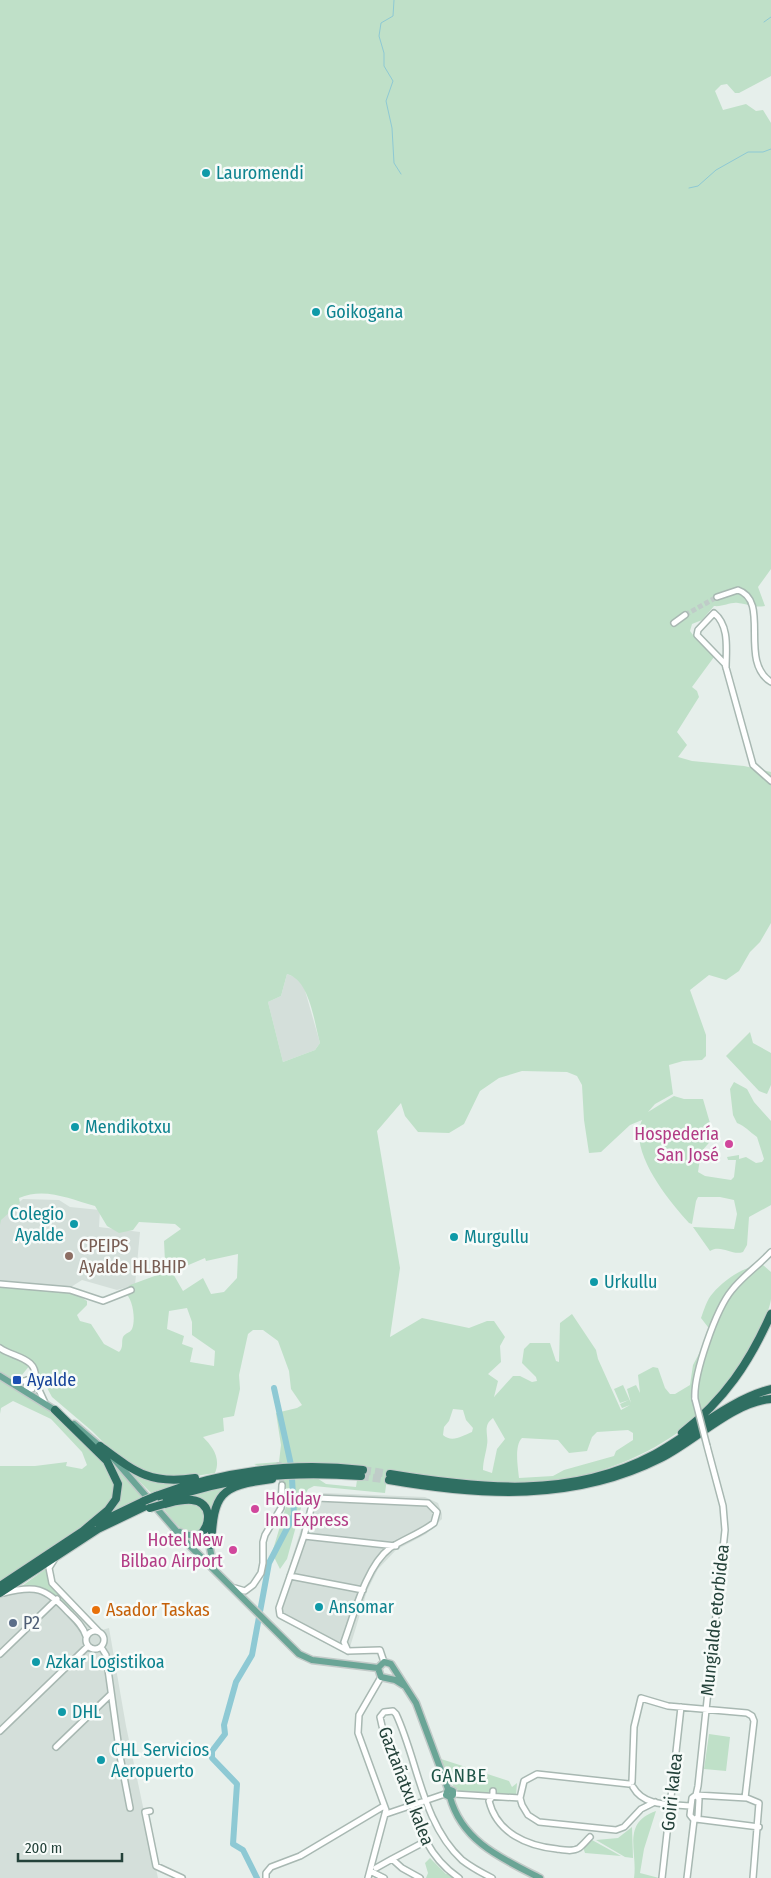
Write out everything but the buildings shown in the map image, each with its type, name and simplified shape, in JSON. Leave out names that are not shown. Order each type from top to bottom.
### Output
[{"type":"highway","points":[[603,1474],[667,1443],[710,1410],[735,1381],[758,1343],[771,1314]]},
{"type":"highway","points":[[771,1389],[742,1400],[653,1455],[603,1474],[564,1483],[513,1488],[481,1487],[390,1477],[483,1493],[528,1493],[600,1482],[648,1464],[675,1450],[744,1407],[771,1399]]},
{"type":"highway","points":[[0,1593],[60,1554],[85,1534],[113,1505],[118,1492],[118,1484],[113,1470],[104,1457],[54,1410]]},
{"type":"highway","points":[[573,1487],[623,1472],[646,1462],[661,1454],[695,1430]]},
{"type":"highway","points":[[0,1586],[85,1534],[147,1505],[197,1488],[258,1476],[362,1473],[316,1467],[228,1472],[175,1481],[158,1480],[133,1471],[100,1446]]},
{"type":"highway","points":[[160,1500],[194,1483],[264,1470]]},
{"type":"highway","points":[[210,1546],[217,1501],[229,1489],[252,1482],[323,1473]]},
{"type":"highway","points":[[160,1500],[190,1499],[201,1503],[207,1511],[208,1522],[198,1536]]},
{"type":"highway","points":[[85,1534],[147,1505]]},
{"type":"main road","points":[[0,1376],[46,1404],[100,1446],[127,1473],[196,1551],[293,1648],[308,1659],[378,1668],[384,1677],[406,1686]]},
{"type":"main road","points":[[178,1532],[189,1536],[208,1538],[215,1570]]},
{"type":"main road","points":[[196,1551],[193,1543],[198,1536]]},
{"type":"main road","points":[[196,1551],[205,1553],[210,1546]]},
{"type":"main road","points":[[378,1668],[384,1662],[390,1663],[416,1703],[460,1821],[481,1845],[540,1878]]},
{"type":"main road","points":[[384,1677],[393,1673],[393,1667]]},
{"type":"street","points":[[717,597],[738,590],[753,597],[758,604],[761,614],[758,664],[763,675],[771,682]]},
{"type":"street","points":[[726,668],[697,635],[698,630],[714,613],[720,618],[726,632],[726,668],[753,764],[771,781]]},
{"type":"street","points":[[674,623],[685,615]]},
{"type":"street","name":"Mungialde etorbidea","points":[[687,1878],[699,1799],[696,1795],[725,1523],[722,1500],[695,1399],[698,1375],[720,1308],[731,1291],[771,1252]]},
{"type":"street","points":[[0,1284],[70,1290],[103,1301],[131,1290]]},
{"type":"street","points":[[0,1348],[23,1358],[34,1368],[35,1382],[46,1404]]},
{"type":"street","points":[[29,1363],[31,1370],[26,1391],[32,1389],[35,1382]]},
{"type":"street","points":[[12,1383],[28,1379],[35,1382]]},
{"type":"street","points":[[258,1613],[247,1598],[250,1589],[261,1573],[265,1535],[281,1508],[282,1485]]},
{"type":"street","points":[[348,1651],[344,1642],[363,1590],[377,1563],[390,1548],[434,1523],[437,1512],[433,1505],[428,1503],[320,1497],[313,1502],[304,1536],[278,1608],[280,1615],[283,1617],[348,1651],[376,1649],[382,1652],[384,1662]]},
{"type":"street","points":[[304,1536],[396,1546]]},
{"type":"street","points":[[60,1554],[49,1568],[50,1579],[56,1589],[100,1632],[104,1639],[101,1647]]},
{"type":"street","points":[[290,1576],[363,1590]]},
{"type":"street","points":[[229,1584],[243,1592],[250,1589]]},
{"type":"street","points":[[0,1593],[34,1588],[46,1592],[56,1599],[82,1627],[88,1646],[93,1649],[101,1647]]},
{"type":"street","points":[[0,1654],[56,1599]]},
{"type":"street","points":[[86,1636],[92,1631],[100,1632]]},
{"type":"street","points":[[0,1731],[88,1646]]},
{"type":"street","points":[[101,1647],[106,1655],[110,1695],[130,1808]]},
{"type":"street","points":[[368,1878],[373,1870],[386,1814],[357,1725],[359,1715],[384,1677]]},
{"type":"street","points":[[56,1747],[110,1695]]},
{"type":"street","points":[[644,1808],[644,1800],[632,1784],[634,1727],[641,1698],[681,1707],[747,1714],[753,1718],[745,1798]]},
{"type":"street","name":"Goiri kalea","points":[[662,1878],[681,1707]]},
{"type":"street","name":"Gaztañatxu kalea","points":[[459,1878],[450,1872],[433,1854],[426,1841],[380,1719],[386,1712],[393,1711],[396,1714],[427,1802],[442,1836],[463,1860],[492,1878]]},
{"type":"street","points":[[632,1784],[537,1774],[524,1781],[520,1798],[528,1815],[536,1821],[547,1825],[616,1830],[624,1827],[644,1808],[655,1802]]},
{"type":"street","points":[[386,1814],[449,1794],[493,1794],[520,1798]]},
{"type":"street","points":[[493,1794],[490,1803],[500,1823],[514,1836],[531,1845],[572,1850],[580,1847],[590,1837]]},
{"type":"street","points":[[696,1795],[745,1798],[759,1803],[759,1827],[753,1878]]},
{"type":"street","name":"Mungialde etorbidea","points":[[695,1819],[690,1815],[692,1798],[696,1795]]},
{"type":"street","points":[[644,1800],[691,1806]]},
{"type":"street","points":[[266,1878],[266,1874],[271,1867],[300,1856],[384,1806]]},
{"type":"street","points":[[150,1811],[144,1812],[156,1866],[182,1878]]},
{"type":"street","points":[[695,1819],[759,1827]]},
{"type":"street","points":[[373,1870],[426,1841]]},
{"type":"street","points":[[392,1859],[402,1868],[420,1878]]},
{"type":"street","points":[[373,1870],[384,1878]]},
{"type":"shaded area","points":[[287,974],[297,978],[304,987],[320,1043],[315,1050],[283,1062],[268,1002],[281,996]]},
{"type":"shaded area","name":"CPEIPS Ayalde HLBHIP","points":[[23,1199],[59,1200],[70,1207],[100,1210],[99,1227],[140,1232],[135,1285],[117,1290],[82,1280],[71,1287],[0,1282],[0,1219]]},
{"type":"shaded area","points":[[324,1493],[425,1497],[438,1503],[442,1514],[442,1519],[426,1534],[396,1550],[378,1569],[367,1591],[350,1647],[344,1653],[279,1619],[276,1615],[310,1500]]},
{"type":"shaded area","points":[[0,1585],[7,1596],[13,1593],[35,1590],[49,1599],[61,1591],[96,1626],[102,1630],[109,1628],[126,1726],[158,1878],[0,1878]]},
{"type":"green space","points":[[0,0],[771,0],[771,76],[739,93],[735,93],[727,84],[721,85],[715,91],[723,110],[746,104],[756,111],[763,110],[771,123],[771,569],[758,587],[765,606],[757,607],[735,603],[714,606],[702,620],[692,624],[690,631],[714,657],[692,687],[697,691],[699,697],[677,732],[687,745],[678,757],[692,761],[744,766],[771,772],[771,923],[739,971],[726,980],[709,975],[690,990],[706,1035],[706,1056],[702,1060],[683,1061],[669,1065],[673,1094],[655,1104],[648,1112],[674,1096],[684,1099],[703,1099],[714,1137],[701,1152],[698,1172],[705,1176],[731,1180],[734,1177],[736,1160],[728,1160],[727,1157],[739,1155],[739,1159],[746,1157],[756,1163],[762,1162],[764,1159],[757,1137],[737,1123],[733,1115],[730,1089],[734,1082],[747,1089],[754,1102],[771,1121],[771,1205],[749,1217],[747,1245],[743,1252],[735,1253],[722,1249],[710,1251],[693,1227],[734,1229],[737,1214],[734,1200],[720,1197],[698,1197],[692,1224],[689,1223],[661,1188],[645,1160],[640,1146],[639,1132],[642,1120],[630,1125],[601,1152],[589,1153],[584,1120],[582,1085],[577,1076],[567,1072],[522,1071],[499,1078],[480,1091],[464,1124],[449,1133],[418,1132],[405,1116],[401,1103],[377,1131],[400,1268],[390,1337],[422,1318],[469,1328],[487,1321],[494,1321],[505,1337],[500,1346],[501,1362],[488,1374],[498,1381],[494,1397],[513,1376],[520,1376],[532,1382],[537,1381],[536,1377],[522,1363],[524,1349],[530,1343],[550,1343],[556,1361],[559,1362],[560,1323],[572,1314],[596,1350],[598,1359],[621,1410],[630,1405],[622,1408],[620,1404],[629,1400],[620,1403],[614,1389],[623,1385],[631,1403],[627,1389],[636,1385],[640,1393],[638,1375],[653,1367],[658,1368],[665,1388],[670,1394],[675,1394],[690,1385],[693,1365],[711,1331],[701,1318],[709,1298],[723,1283],[735,1274],[742,1270],[763,1265],[771,1272],[770,1306],[760,1328],[726,1386],[703,1412],[677,1433],[648,1451],[616,1465],[583,1475],[550,1482],[500,1485],[452,1481],[388,1471],[385,1493],[314,1486],[308,1489],[304,1497],[287,1559],[280,1569],[272,1553],[287,1503],[283,1480],[317,1478],[326,1484],[356,1487],[357,1480],[361,1480],[362,1468],[319,1465],[317,1463],[259,1466],[254,1464],[279,1462],[281,1445],[276,1413],[302,1405],[291,1389],[289,1371],[278,1341],[263,1330],[253,1330],[248,1334],[239,1375],[240,1389],[234,1416],[223,1418],[224,1431],[203,1437],[215,1453],[217,1468],[215,1473],[182,1478],[149,1475],[119,1458],[92,1431],[52,1397],[34,1364],[30,1365],[17,1381],[0,1372],[0,1282],[63,1286],[87,1301],[87,1305],[77,1315],[80,1321],[91,1324],[104,1344],[119,1352],[123,1337],[132,1329],[134,1320],[132,1304],[124,1292],[130,1285],[171,1270],[165,1262],[164,1241],[181,1229],[175,1224],[139,1222],[133,1230],[119,1233],[107,1226],[95,1206],[66,1197],[48,1194],[29,1195],[19,1198],[20,1203],[1,1220],[0,1225]],"holes":[[[287,974],[301,984],[310,1003],[320,1043],[315,1050],[283,1062],[268,1002],[281,996]],[[238,1254],[237,1278],[224,1292],[211,1294],[203,1278],[183,1291],[172,1272],[205,1258],[206,1261]],[[187,1308],[192,1322],[192,1335],[215,1351],[214,1366],[190,1362],[193,1348],[182,1344],[184,1336],[167,1329],[169,1311]],[[453,1409],[463,1410],[466,1420],[473,1428],[472,1432],[453,1439],[446,1437],[443,1435],[444,1427],[449,1421]],[[493,1418],[505,1439],[497,1449],[492,1473],[483,1470],[488,1424]],[[628,1430],[633,1433],[633,1440],[616,1451],[614,1456],[564,1470],[553,1476],[519,1478],[517,1451],[522,1438],[558,1440],[569,1453],[587,1451],[592,1437],[597,1432]]]},
{"type":"green space","points":[[750,1032],[753,1043],[771,1053],[771,1085],[767,1094],[759,1091],[726,1056]]},
{"type":"green space","points":[[0,1379],[54,1413],[98,1454],[115,1476],[115,1493],[107,1509],[0,1581],[0,1466],[35,1466],[67,1462],[66,1466],[82,1469],[87,1465],[82,1452],[51,1419],[13,1401],[1,1408],[0,1414]]},
{"type":"green space","points":[[104,1453],[144,1496],[111,1512],[119,1497],[120,1489],[113,1467]]},
{"type":"green space","points":[[126,1468],[157,1482],[191,1481],[152,1494]]},
{"type":"green space","points":[[232,1483],[221,1493],[210,1536],[206,1532],[210,1510],[183,1498],[190,1493]]},
{"type":"green space","points":[[184,1502],[198,1504],[206,1516],[202,1530],[196,1532],[184,1531],[163,1508]]},
{"type":"green space","points":[[47,1568],[47,1574],[52,1586],[74,1609],[74,1615],[84,1624],[87,1631],[51,1593],[38,1587],[22,1586]]},
{"type":"green space","points":[[709,1734],[730,1737],[726,1771],[704,1769]]},
{"type":"green space","points":[[438,1758],[509,1781],[512,1787],[517,1783],[516,1796],[461,1793],[447,1780]]},
{"type":"green space","points":[[656,1811],[644,1849],[640,1873],[659,1878],[634,1878],[633,1839],[635,1830],[638,1823],[645,1816]]},
{"type":"green space","points":[[632,1827],[633,1858],[625,1857],[596,1840],[618,1838]]},
{"type":"green space","points":[[591,1839],[621,1856],[585,1853],[583,1847]]},
{"type":"green space","points":[[430,1858],[446,1874],[448,1873],[456,1878],[426,1878],[428,1873],[425,1863]]},
{"type":"waterway","points":[[394,0],[393,16],[381,23],[379,36],[384,53],[384,66],[393,81],[386,101],[392,128],[394,163],[401,174]]},
{"type":"waterway","points":[[764,22],[771,17]]},
{"type":"waterway","points":[[689,188],[698,186],[716,170],[748,152],[763,152],[771,149]]},
{"type":"waterway","points":[[274,1388],[291,1465]]},
{"type":"waterway","points":[[257,1878],[243,1850],[233,1844],[237,1784],[212,1758],[212,1751],[225,1734],[224,1725],[236,1682],[252,1655],[269,1563],[294,1515],[292,1478]]},
{"type":"tunnel","points":[[685,615],[717,597]]},
{"type":"tunnel","points":[[279,1462],[282,1485]]},
{"type":"tunnel","points":[[363,1470],[390,1474]]},
{"type":"tunnel","points":[[361,1476],[389,1480]]},
{"type":"place","name":"Lauromendi","points":[[206,173]]},
{"type":"place","name":"Goikogana","points":[[316,312]]},
{"type":"place","name":"Mendikotxu","points":[[75,1127]]},
{"type":"place","name":"Hospedería San José","points":[[729,1144]]},
{"type":"place","name":"Colegio Ayalde","points":[[74,1224]]},
{"type":"place","name":"Murgullu","points":[[454,1237]]},
{"type":"place","name":"CPEIPS Ayalde HLBHIP","points":[[69,1256]]},
{"type":"place","name":"Urkullu","points":[[594,1282]]},
{"type":"place","name":"Ayalde","points":[[17,1380]]},
{"type":"place","name":"Holiday Inn Express","points":[[255,1509]]},
{"type":"place","name":"Hotel New Bilbao Airport","points":[[233,1550]]},
{"type":"place","name":"Ansomar","points":[[319,1607]]},
{"type":"place","name":"Asador Taskas","points":[[96,1610]]},
{"type":"place","name":"P2","points":[[13,1623]]},
{"type":"place","name":"Azkar Logistikoa","points":[[36,1662]]},
{"type":"place","name":"DHL","points":[[62,1712]]},
{"type":"place","name":"CHL Servicios Aeropuerto","points":[[101,1760]]},
{"type":"district","name":"GANBE","points":[[459,1775]]}]
